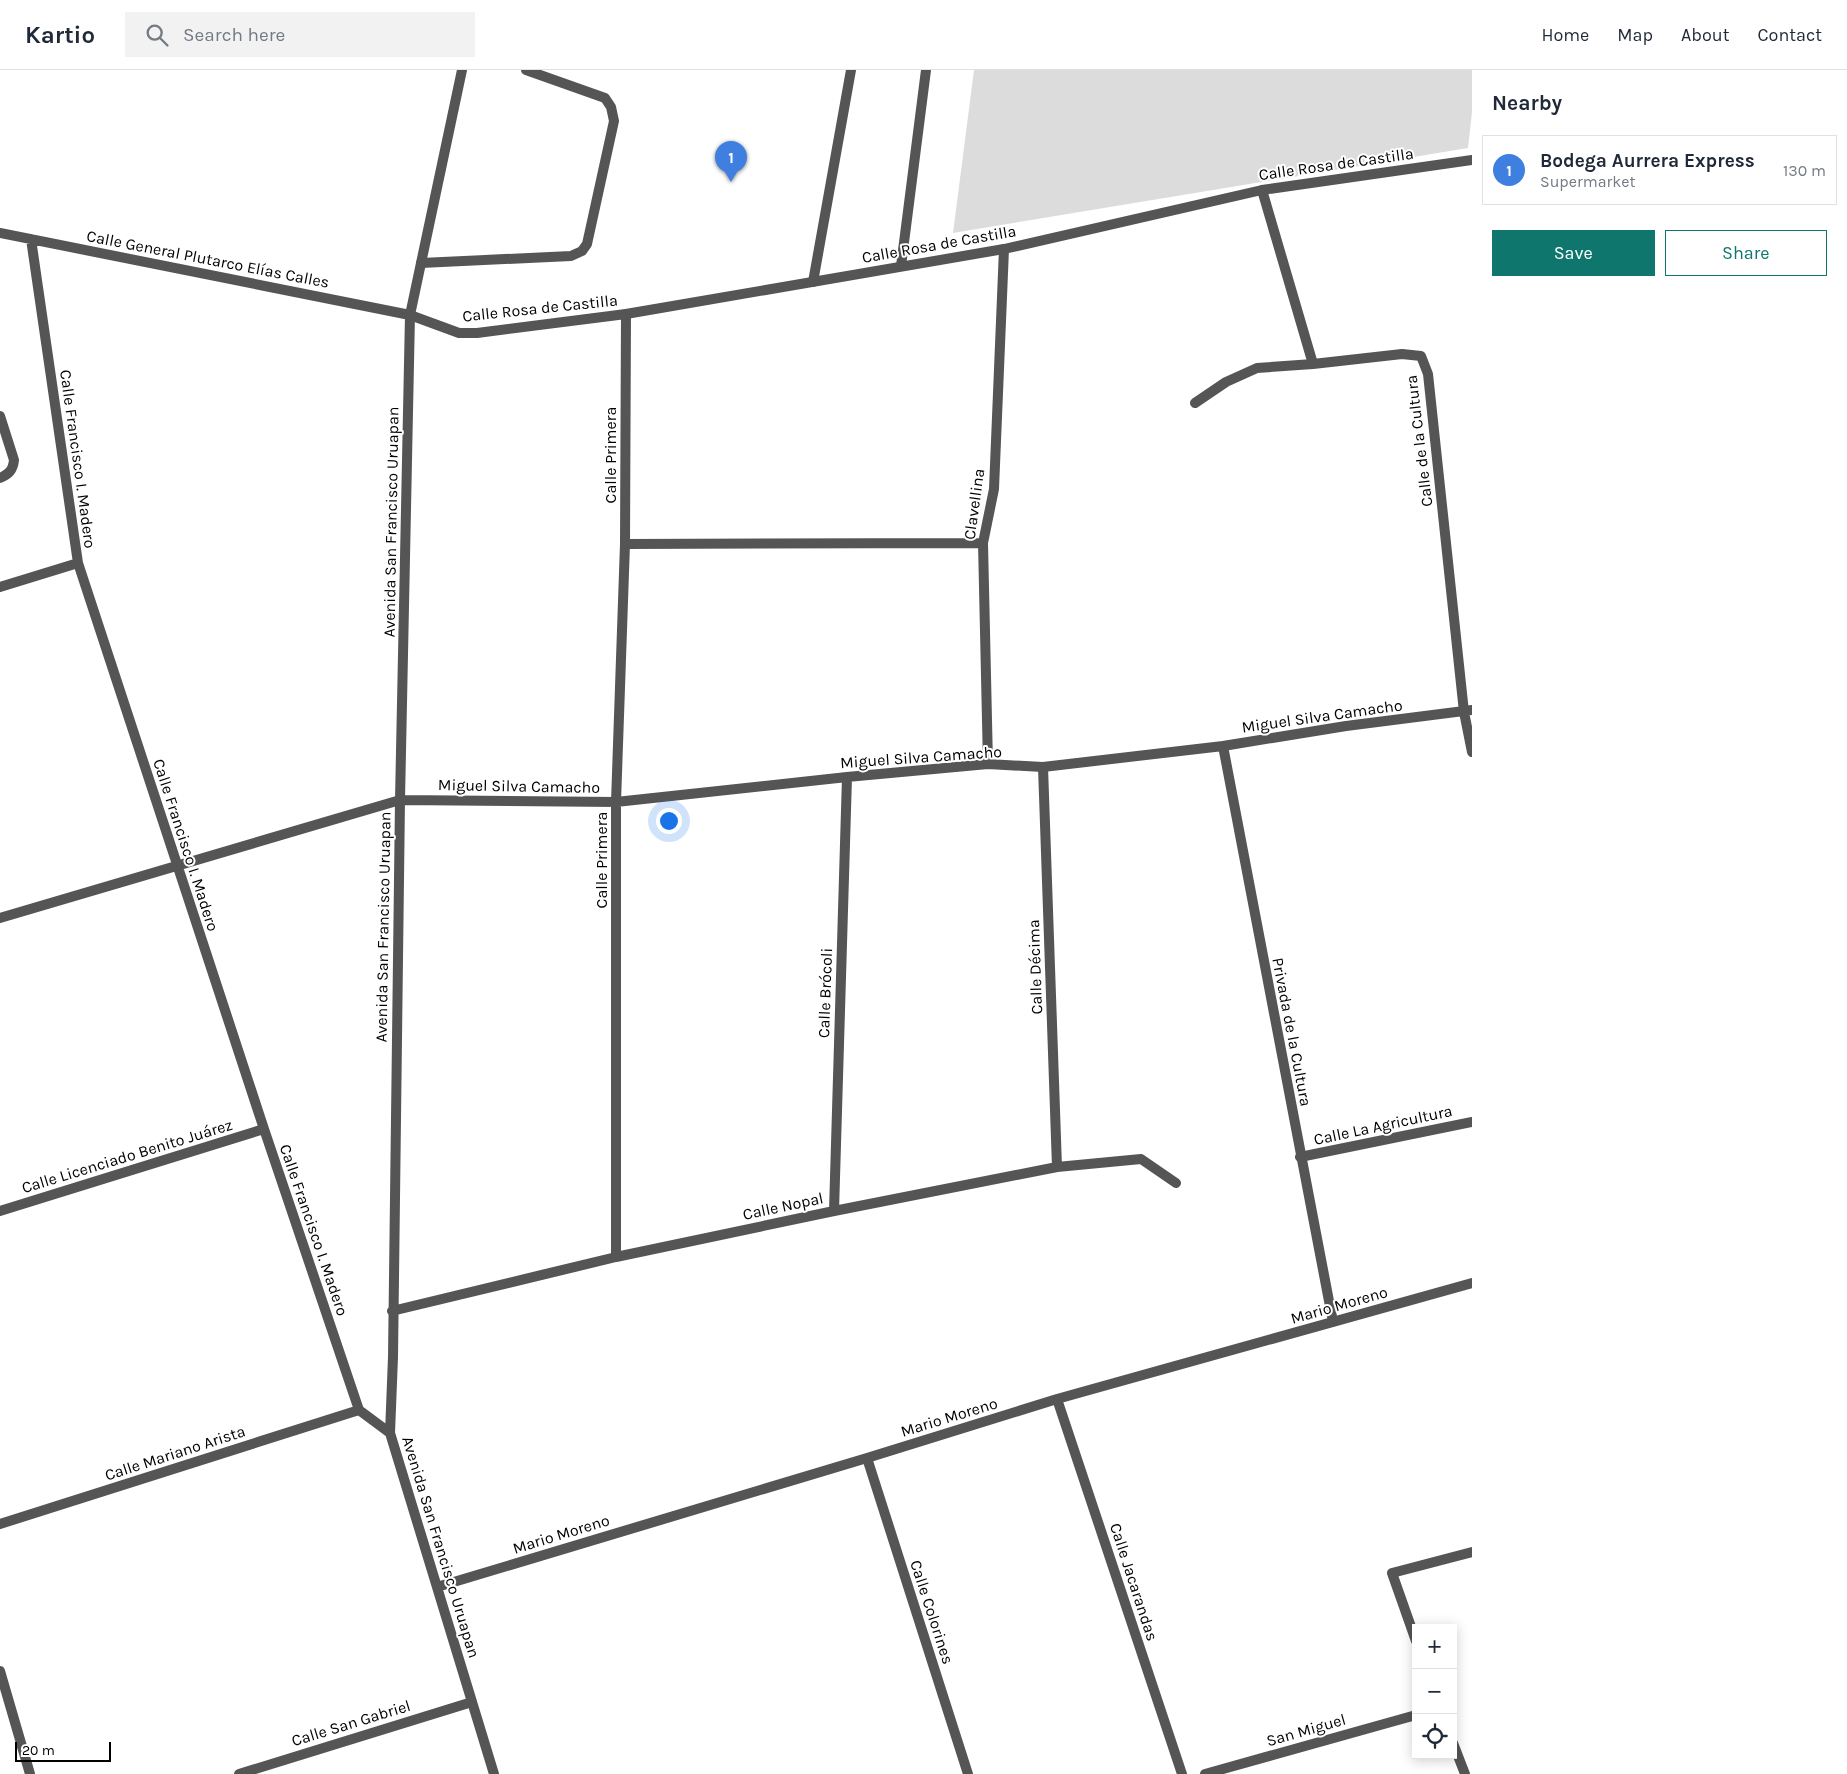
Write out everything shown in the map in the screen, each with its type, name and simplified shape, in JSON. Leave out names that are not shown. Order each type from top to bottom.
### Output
[{"type":"street","name":"Avenida San Francisco Uruapan","points":[[462,70],[410,315],[400,800],[392,1312],[393,1357],[390,1433],[494,1774]]},
{"type":"street","points":[[421,263],[571,256],[582,251],[587,244],[614,121],[611,107],[605,98],[526,70]]},
{"type":"street","points":[[813,282],[851,70]]},
{"type":"street","points":[[901,266],[926,70]]},
{"type":"street","name":"Calle Rosa de Castilla","points":[[410,315],[459,333],[477,333],[626,314],[1004,249],[1262,190],[1472,160]]},
{"type":"street","points":[[1195,403],[1226,382],[1257,368],[1313,364],[1262,190]]},
{"type":"street","name":"Calle General Plutarco Elías Calles","points":[[0,233],[410,315]]},
{"type":"street","name":"Calle Francisco I. Madero","points":[[31,239],[78,563],[264,1129],[359,1410]]},
{"type":"street","name":"Clavellina","points":[[988,764],[984,544],[994,489],[1004,249]]},
{"type":"street","name":"Calle Primera","points":[[616,1257],[616,802],[625,544],[626,314]]},
{"type":"street","name":"Calle de la Cultura","points":[[1313,364],[1402,354],[1421,356],[1428,374],[1472,752]]},
{"type":"street","points":[[0,416],[14,460],[13,467],[0,478]]},
{"type":"street","points":[[625,544],[984,544]]},
{"type":"street","points":[[0,587],[78,563]]},
{"type":"street","name":"Miguel Silva Camacho","points":[[0,918],[400,800],[616,802],[988,764],[1043,767],[1223,746],[1346,726],[1468,711]]},
{"type":"street","name":"Privada de la Cultura","points":[[1223,746],[1333,1322]]},
{"type":"street","name":"Calle Décima","points":[[1043,767],[1057,1167]]},
{"type":"street","name":"Calle Brócoli","points":[[834,1211],[847,777]]},
{"type":"street","name":"Calle La Agricultura","points":[[1300,1157],[1472,1122]]},
{"type":"street","name":"Calle Licenciado Benito Juárez","points":[[0,1211],[264,1129]]},
{"type":"street","name":"Calle Nopal","points":[[392,1312],[616,1257],[1057,1167],[1141,1159],[1176,1183]]},
{"type":"street","name":"Mario Moreno","points":[[437,1587],[1057,1399],[1472,1283]]},
{"type":"street","name":"Calle Jacarandas","points":[[1057,1399],[1182,1774]]},
{"type":"street","points":[[359,1410],[390,1433]]},
{"type":"street","name":"Calle Mariano Arista","points":[[0,1524],[359,1410]]},
{"type":"street","name":"Calle Colorines","points":[[867,1458],[968,1774]]},
{"type":"street","points":[[1412,1630],[1392,1573],[1472,1552]]},
{"type":"street","points":[[0,1671],[30,1774]]},
{"type":"street","name":"Calle San Gabriel","points":[[238,1774],[472,1702]]},
{"type":"street","name":"San Miguel","points":[[1205,1774],[1412,1716]]},
{"type":"street","points":[[1457,1753],[1465,1774]]},
{"type":"shaded area","points":[[974,70],[1472,70],[1472,112],[1468,148],[953,233]]},
{"type":"place","name":"Bodega Aurrera Express","points":[[731,182]]}]
